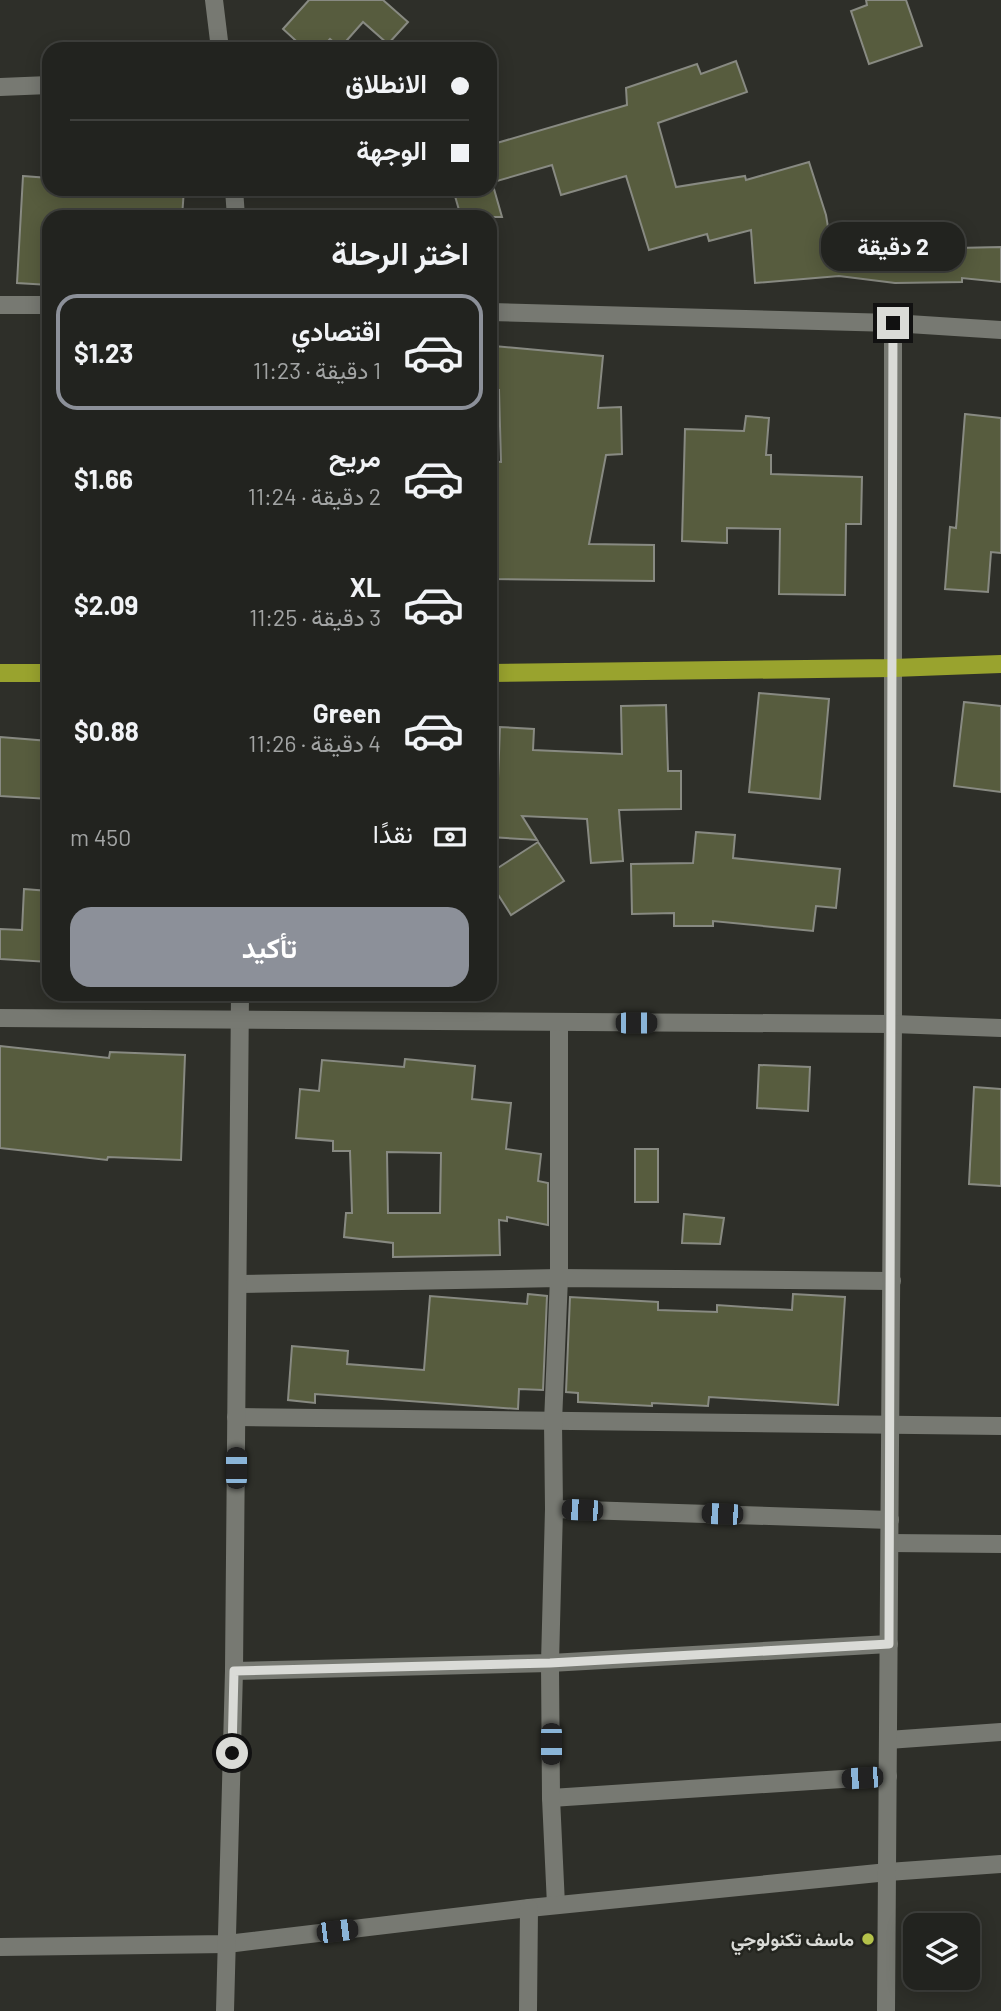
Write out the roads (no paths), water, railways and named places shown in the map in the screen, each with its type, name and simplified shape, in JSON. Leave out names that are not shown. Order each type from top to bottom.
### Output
[{"type":"main road","points":[[497,673],[1001,664]]},
{"type":"main road","points":[[0,673],[42,673]]},
{"type":"street","points":[[214,0],[219,42]]},
{"type":"street","points":[[0,87],[42,85]]},
{"type":"street","points":[[0,305],[42,305]]},
{"type":"street","points":[[497,312],[893,323],[1001,330]]},
{"type":"street","points":[[886,2011],[893,1024],[893,323]]},
{"type":"street","points":[[225,2011],[234,1671],[240,1001]]},
{"type":"street","points":[[0,1018],[559,1024],[893,1024],[1001,1028]]},
{"type":"street","points":[[556,1905],[551,1798],[550,1663],[553,1422],[559,1278],[559,1024]]},
{"type":"street","points":[[239,1284],[559,1278],[891,1281]]},
{"type":"street","points":[[236,1417],[1001,1426]]},
{"type":"street","points":[[554,1509],[890,1520]]},
{"type":"street","points":[[890,1543],[1001,1544]]},
{"type":"street","points":[[234,1671],[550,1663],[889,1644]]},
{"type":"street","points":[[888,1740],[1001,1732]]},
{"type":"street","points":[[551,1798],[888,1776]]},
{"type":"street","points":[[0,1947],[227,1944],[556,1905],[888,1872],[1001,1864]]},
{"type":"street","points":[[528,1908],[528,2011]]},
{"type":"place","name":"ماسف تكنولوجي","points":[[868,1939]]}]
